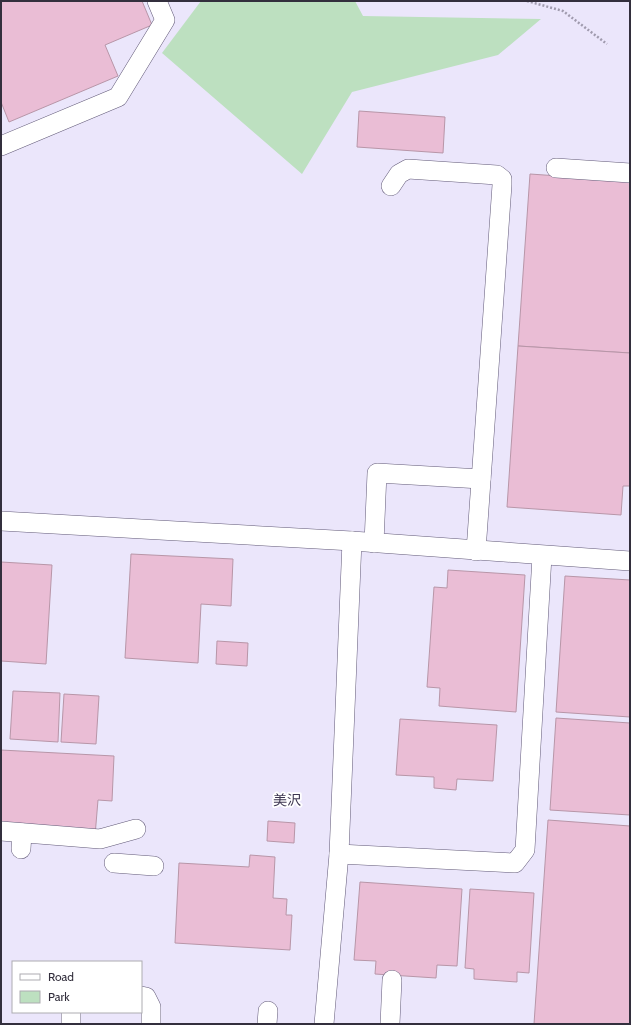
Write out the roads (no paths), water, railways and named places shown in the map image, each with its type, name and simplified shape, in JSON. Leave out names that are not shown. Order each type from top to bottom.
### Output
[{"type":"street","points":[[1,146],[118,97],[165,20],[157,1]]},
{"type":"street","points":[[556,168],[630,172]]},
{"type":"street","points":[[391,186],[399,174],[408,169],[497,175],[502,179],[476,550]]},
{"type":"street","points":[[374,543],[376,473],[481,479]]},
{"type":"street","points":[[1,521],[352,541],[542,556],[630,561]]},
{"type":"street","points":[[324,1024],[339,854],[352,541]]},
{"type":"street","points":[[339,854],[515,863],[525,850],[542,556]]},
{"type":"street","points":[[1,831],[22,841],[100,839],[136,829]]},
{"type":"street","points":[[114,863],[154,866]]},
{"type":"street","points":[[390,1024],[392,980]]},
{"type":"street","points":[[142,996],[146,997],[151,1007],[151,1024]]},
{"type":"street","points":[[71,1013],[71,1024]]},
{"type":"district","name":"美沢","points":[[287,800]]}]
